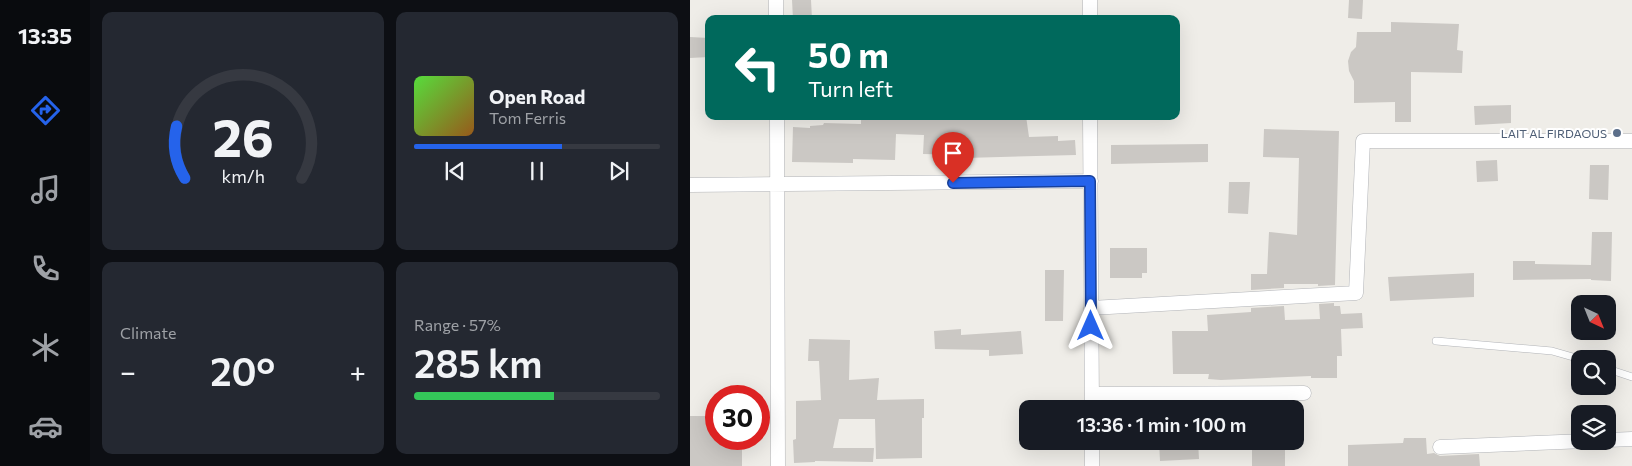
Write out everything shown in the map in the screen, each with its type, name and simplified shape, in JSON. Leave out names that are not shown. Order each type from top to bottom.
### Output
[{"type":"street","points":[[776,0],[776,15]]},
{"type":"street","points":[[1090,0],[1090,15]]},
{"type":"street","points":[[776,120],[778,466]]},
{"type":"street","points":[[1090,120],[1092,400]]},
{"type":"street","points":[[1091,308],[1356,293],[1363,141],[1632,140]]},
{"type":"street","points":[[690,185],[1090,181]]},
{"type":"street","points":[[1092,394],[1304,393]]},
{"type":"street","points":[[1616,440],[1632,439]]},
{"type":"street","points":[[1440,447],[1571,442]]},
{"type":"street","points":[[1092,450],[1092,466]]},
{"type":"lane","points":[[1436,341],[1552,351],[1571,357]]},
{"type":"lane","points":[[1616,371],[1632,377]]},
{"type":"building","points":[[792,0],[811,0],[812,15],[793,15]]},
{"type":"building","points":[[1349,0],[1363,0],[1362,19],[1348,18]]},
{"type":"building","points":[[1391,22],[1459,24],[1457,50],[1463,51],[1462,73],[1411,72],[1411,122],[1395,122],[1395,102],[1354,103],[1354,81],[1349,71],[1348,61],[1351,52],[1356,47],[1357,32],[1391,32]]},
{"type":"building","points":[[690,37],[705,38],[705,57],[690,58]]},
{"type":"building","points":[[1511,105],[1511,123],[1475,125],[1474,106]]},
{"type":"building","points":[[861,120],[1027,120],[1029,137],[1058,136],[1058,141],[1075,140],[1076,155],[965,158],[965,155],[923,154],[924,135],[896,134],[895,160],[853,159],[853,163],[792,162],[793,127],[810,128],[810,126],[823,125],[824,123],[861,124]]},
{"type":"building","points":[[1264,129],[1339,131],[1335,285],[1284,284],[1284,288],[1251,290],[1251,274],[1267,274],[1269,232],[1297,235],[1299,158],[1263,157]]},
{"type":"building","points":[[1208,144],[1208,162],[1111,164],[1111,145]]},
{"type":"building","points":[[1497,160],[1498,181],[1477,182],[1476,161]]},
{"type":"building","points":[[1590,165],[1609,165],[1608,200],[1589,199]]},
{"type":"building","points":[[1229,182],[1250,182],[1248,214],[1228,213]]},
{"type":"building","points":[[1592,232],[1612,232],[1611,281],[1591,279],[1513,280],[1513,261],[1535,261],[1535,264],[1591,265]]},
{"type":"building","points":[[1110,248],[1147,248],[1147,273],[1142,273],[1142,278],[1110,278]]},
{"type":"building","points":[[1045,270],[1064,270],[1063,321],[1045,321]]},
{"type":"building","points":[[1474,273],[1474,297],[1390,301],[1388,277]]},
{"type":"building","points":[[1334,303],[1334,306],[1340,306],[1341,314],[1362,313],[1363,328],[1341,329],[1342,356],[1337,356],[1337,378],[1311,378],[1311,376],[1221,380],[1208,379],[1209,374],[1173,374],[1172,331],[1208,331],[1207,315],[1251,312],[1251,308],[1284,306],[1285,320],[1320,319],[1319,304]]},
{"type":"building","points":[[961,329],[961,335],[1021,331],[1023,354],[989,356],[989,350],[935,349],[934,331]]},
{"type":"building","points":[[809,339],[850,340],[849,380],[879,378],[877,400],[924,399],[922,458],[876,459],[875,419],[839,419],[833,448],[874,448],[873,462],[815,461],[794,463],[793,440],[796,439],[796,401],[821,400],[819,361],[808,361]]},
{"type":"building","points":[[690,416],[705,416],[705,450],[742,450],[742,466],[690,466]]},
{"type":"building","points":[[1404,438],[1426,438],[1427,454],[1434,453],[1440,456],[1479,454],[1480,466],[1348,466],[1348,445],[1403,443]]},
{"type":"building","points":[[1159,450],[1198,450],[1199,459],[1160,461]]},
{"type":"building","points":[[1252,450],[1285,450],[1285,466],[1252,466]]},
{"type":"place","name":"LAIT AL FIRDAOUS","points":[[1617,133]]},
{"type":"route","points":[[953,183],[1090,181],[1091,326]]}]
